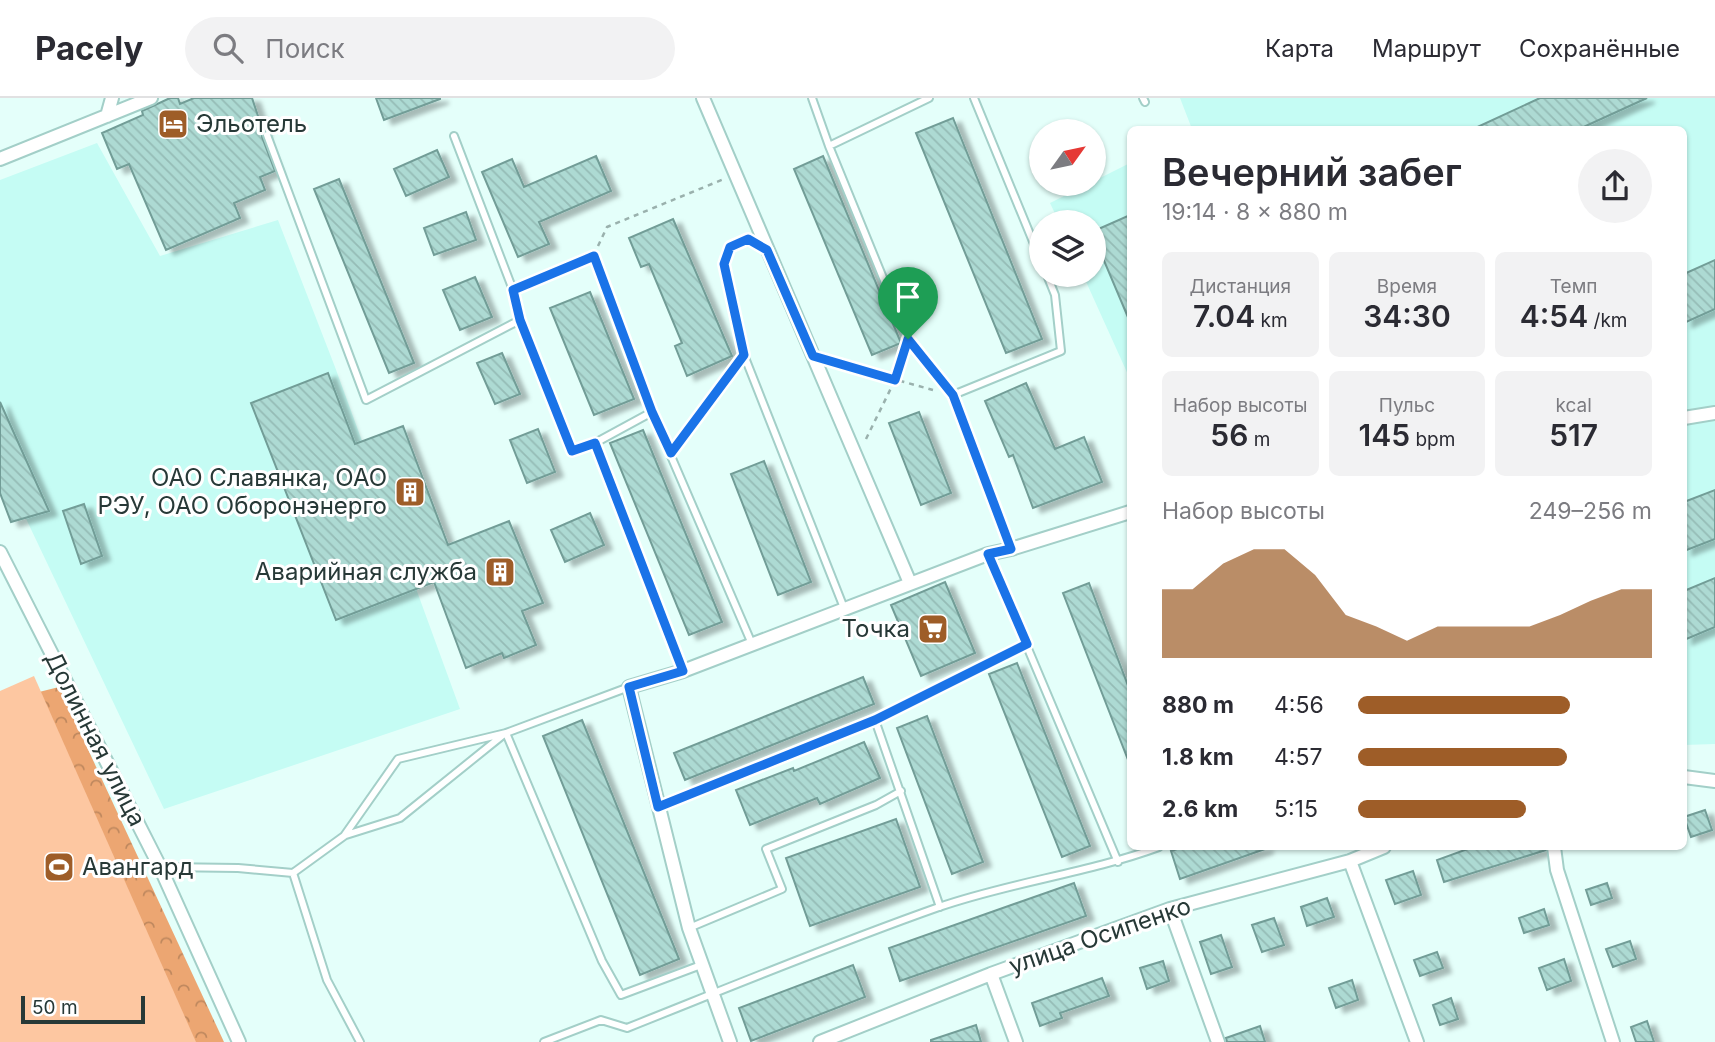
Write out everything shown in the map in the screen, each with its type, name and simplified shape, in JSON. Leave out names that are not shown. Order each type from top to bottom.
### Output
[{"type":"street","points":[[107,116],[112,98]]},
{"type":"street","points":[[0,159],[151,98]]},
{"type":"street","points":[[703,98],[910,583]]},
{"type":"street","points":[[1687,418],[1715,413]]},
{"type":"street","points":[[730,1042],[689,928],[629,687],[683,671],[988,554],[1127,513]]},
{"type":"street","name":"Долинная улица","points":[[1,556],[160,867],[239,1042]]},
{"type":"street","points":[[1687,777],[1715,781]]},
{"type":"street","name":"улица Осипенко","points":[[820,1042],[991,974],[1170,909],[1350,861],[1377,850]]},
{"type":"street","points":[[1555,850],[1557,870],[1613,1042]]},
{"type":"street","points":[[1350,861],[1417,1042]]},
{"type":"street","points":[[1170,909],[1218,1042]]},
{"type":"street","points":[[991,974],[1016,1042]]},
{"type":"lane","points":[[812,98],[908,339],[953,395],[1011,549]]},
{"type":"lane","points":[[829,146],[929,98]]},
{"type":"lane","points":[[974,98],[1029,232]]},
{"type":"lane","points":[[267,135],[366,400],[520,320]]},
{"type":"lane","points":[[454,136],[513,290],[520,320],[572,451],[595,443],[652,412]]},
{"type":"lane","points":[[724,264],[730,247],[748,239],[767,250]]},
{"type":"lane","points":[[513,290],[594,256],[652,412],[752,644]]},
{"type":"lane","points":[[953,395],[1061,351],[1052,287]]},
{"type":"lane","points":[[744,355],[844,608]]},
{"type":"lane","points":[[988,554],[1118,862]]},
{"type":"lane","points":[[658,807],[875,720],[1027,644]]},
{"type":"lane","points":[[160,867],[238,868],[293,873],[344,835],[398,760],[506,733],[629,687]]},
{"type":"lane","points":[[875,720],[940,906]]},
{"type":"lane","points":[[344,835],[400,818],[506,733]]},
{"type":"lane","points":[[506,733],[602,961],[621,995],[701,965]]},
{"type":"lane","points":[[689,928],[782,889],[766,849],[876,805],[901,791]]},
{"type":"lane","points":[[544,1042],[601,1020],[627,1028],[940,906],[1003,888],[1118,862],[1151,850]]},
{"type":"lane","points":[[293,873],[327,980],[360,1042]]},
{"type":"path","points":[[594,256],[607,228],[735,174]]},
{"type":"path","points":[[671,453],[744,355],[724,264]]},
{"type":"path","points":[[857,456],[895,380],[908,339]]},
{"type":"path","points":[[813,356],[953,395]]},
{"type":"path","points":[[595,443],[683,671]]},
{"type":"shaded area","points":[[1180,98],[1715,98],[1715,744],[1687,745],[1687,126],[1191,126]]},
{"type":"shaded area","points":[[97,143],[160,256],[278,220],[335,367],[460,709],[164,809],[0,464],[0,180]]},
{"type":"shaded area","points":[[1127,164],[1127,372],[1088,287],[1106,287],[1106,210],[1053,210],[1050,203],[1064,196],[1106,196],[1106,175]]},
{"type":"shaded area","name":"Авангард","points":[[34,676],[196,1042],[0,1042],[0,691]]},
{"type":"green space","points":[[59,687],[224,1042],[175,1042],[39,692]]},
{"type":"building","points":[[170,98],[178,98],[180,104],[194,98],[252,98],[263,131],[262,137],[275,171],[260,177],[265,190],[234,203],[240,218],[166,250],[129,164],[117,169],[102,133],[143,115],[142,111]]},
{"type":"building","points":[[376,98],[440,98],[440,99],[384,120]]},
{"type":"building","points":[[1540,98],[1647,98],[1586,126],[1480,126]]},
{"type":"building","points":[[953,118],[1042,339],[1006,353],[916,133]]},
{"type":"building","points":[[437,150],[449,177],[406,196],[394,169]]},
{"type":"building","points":[[596,156],[611,191],[539,222],[549,244],[518,257],[482,172],[512,159],[524,187]]},
{"type":"building","points":[[823,156],[901,343],[872,355],[794,169]]},
{"type":"building","points":[[339,179],[414,363],[389,373],[314,189]]},
{"type":"building","points":[[466,212],[476,240],[434,255],[424,228]]},
{"type":"building","points":[[1127,216],[1127,315],[1106,265],[1106,226]]},
{"type":"building","points":[[673,219],[732,356],[687,376],[675,346],[682,343],[649,264],[641,267],[629,238]]},
{"type":"building","points":[[1715,260],[1715,309],[1687,322],[1687,273]]},
{"type":"building","points":[[475,277],[492,317],[460,330],[443,290]]},
{"type":"building","points":[[590,292],[634,399],[594,415],[550,308]]},
{"type":"building","points":[[502,353],[520,394],[495,404],[477,363]]},
{"type":"building","points":[[328,373],[355,444],[403,426],[448,545],[509,521],[543,603],[522,611],[536,645],[504,658],[502,653],[466,668],[434,582],[336,620],[251,403]]},
{"type":"building","points":[[1026,383],[1055,449],[1084,437],[1102,482],[1033,508],[1013,455],[1009,457],[985,401]]},
{"type":"building","points":[[0,402],[49,511],[11,522],[0,493]]},
{"type":"building","points":[[919,412],[951,493],[921,505],[889,423]]},
{"type":"building","points":[[538,429],[555,472],[527,483],[510,440]]},
{"type":"building","points":[[643,430],[722,622],[689,635],[610,443]]},
{"type":"building","points":[[764,461],[811,582],[778,595],[731,474]]},
{"type":"building","points":[[1715,490],[1715,539],[1687,550],[1687,501]]},
{"type":"building","points":[[84,504],[102,556],[81,564],[63,511]]},
{"type":"building","points":[[590,513],[604,545],[565,562],[551,530]]},
{"type":"building","points":[[1715,578],[1715,627],[1687,639],[1687,590]]},
{"type":"building","name":"Точка","points":[[945,582],[975,653],[921,676],[891,605]]},
{"type":"building","points":[[1089,583],[1127,683],[1127,757],[1063,593]]},
{"type":"building","points":[[1017,663],[1090,846],[1062,857],[989,674]]},
{"type":"building","points":[[863,677],[874,704],[685,780],[674,753]]},
{"type":"building","points":[[927,716],[983,862],[952,874],[897,728]]},
{"type":"building","points":[[582,720],[679,959],[640,975],[543,736]]},
{"type":"building","points":[[864,742],[880,778],[820,804],[817,798],[750,825],[736,790],[793,768],[794,771]]},
{"type":"building","points":[[1705,810],[1712,830],[1691,837],[1687,816]]},
{"type":"building","points":[[896,819],[920,887],[810,926],[786,858]]},
{"type":"building","points":[[1174,850],[1262,850],[1180,879],[1171,851]]},
{"type":"building","points":[[1465,850],[1546,850],[1444,882],[1437,860]]},
{"type":"building","points":[[1413,871],[1421,895],[1395,904],[1386,880]]},
{"type":"building","points":[[1074,883],[1086,916],[900,981],[889,948]]},
{"type":"building","points":[[1607,883],[1612,898],[1591,905],[1586,890]]},
{"type":"building","points":[[1327,898],[1334,917],[1307,926],[1301,907]]},
{"type":"building","points":[[1544,909],[1549,925],[1524,933],[1519,918]]},
{"type":"building","points":[[1274,918],[1284,945],[1262,952],[1252,925]]},
{"type":"building","points":[[1221,935],[1232,967],[1211,974],[1200,942]]},
{"type":"building","points":[[1630,941],[1636,959],[1613,967],[1606,949]]},
{"type":"building","points":[[1437,952],[1443,968],[1420,976],[1414,960]]},
{"type":"building","points":[[1564,959],[1571,981],[1547,990],[1539,968]]},
{"type":"building","points":[[1163,961],[1169,981],[1147,989],[1140,968]]},
{"type":"building","points":[[853,965],[865,997],[751,1041],[739,1008]]},
{"type":"building","points":[[1102,978],[1109,996],[1060,1013],[1062,1018],[1040,1026],[1032,1003]]},
{"type":"building","points":[[1352,980],[1358,1000],[1336,1008],[1329,988]]},
{"type":"building","points":[[1451,998],[1458,1019],[1440,1025],[1433,1005]]},
{"type":"building","points":[[1647,1021],[1654,1042],[1636,1042],[1631,1027]]},
{"type":"building","points":[[976,1025],[981,1042],[931,1042],[931,1040]]},
{"type":"building","points":[[1260,1026],[1265,1042],[1227,1042],[1226,1038]]},
{"type":"place","name":"Эльотель","points":[[173,124]]},
{"type":"place","name":"ОАО Славянка, ОАО РЭУ, ОАО Оборонэнерго","points":[[410,492]]},
{"type":"place","name":"Аварийная служба","points":[[500,572]]},
{"type":"place","name":"Точка","points":[[933,629]]},
{"type":"place","name":"Авангард","points":[[59,867]]},
{"type":"route","points":[[748,239],[767,250],[813,356],[895,380],[908,339],[953,395],[1011,549],[988,554],[1027,644],[875,720],[658,807],[629,687],[683,671],[595,443],[572,451],[520,320],[513,290],[594,256],[652,412],[671,453],[744,355],[724,264],[730,247],[748,239]]}]
